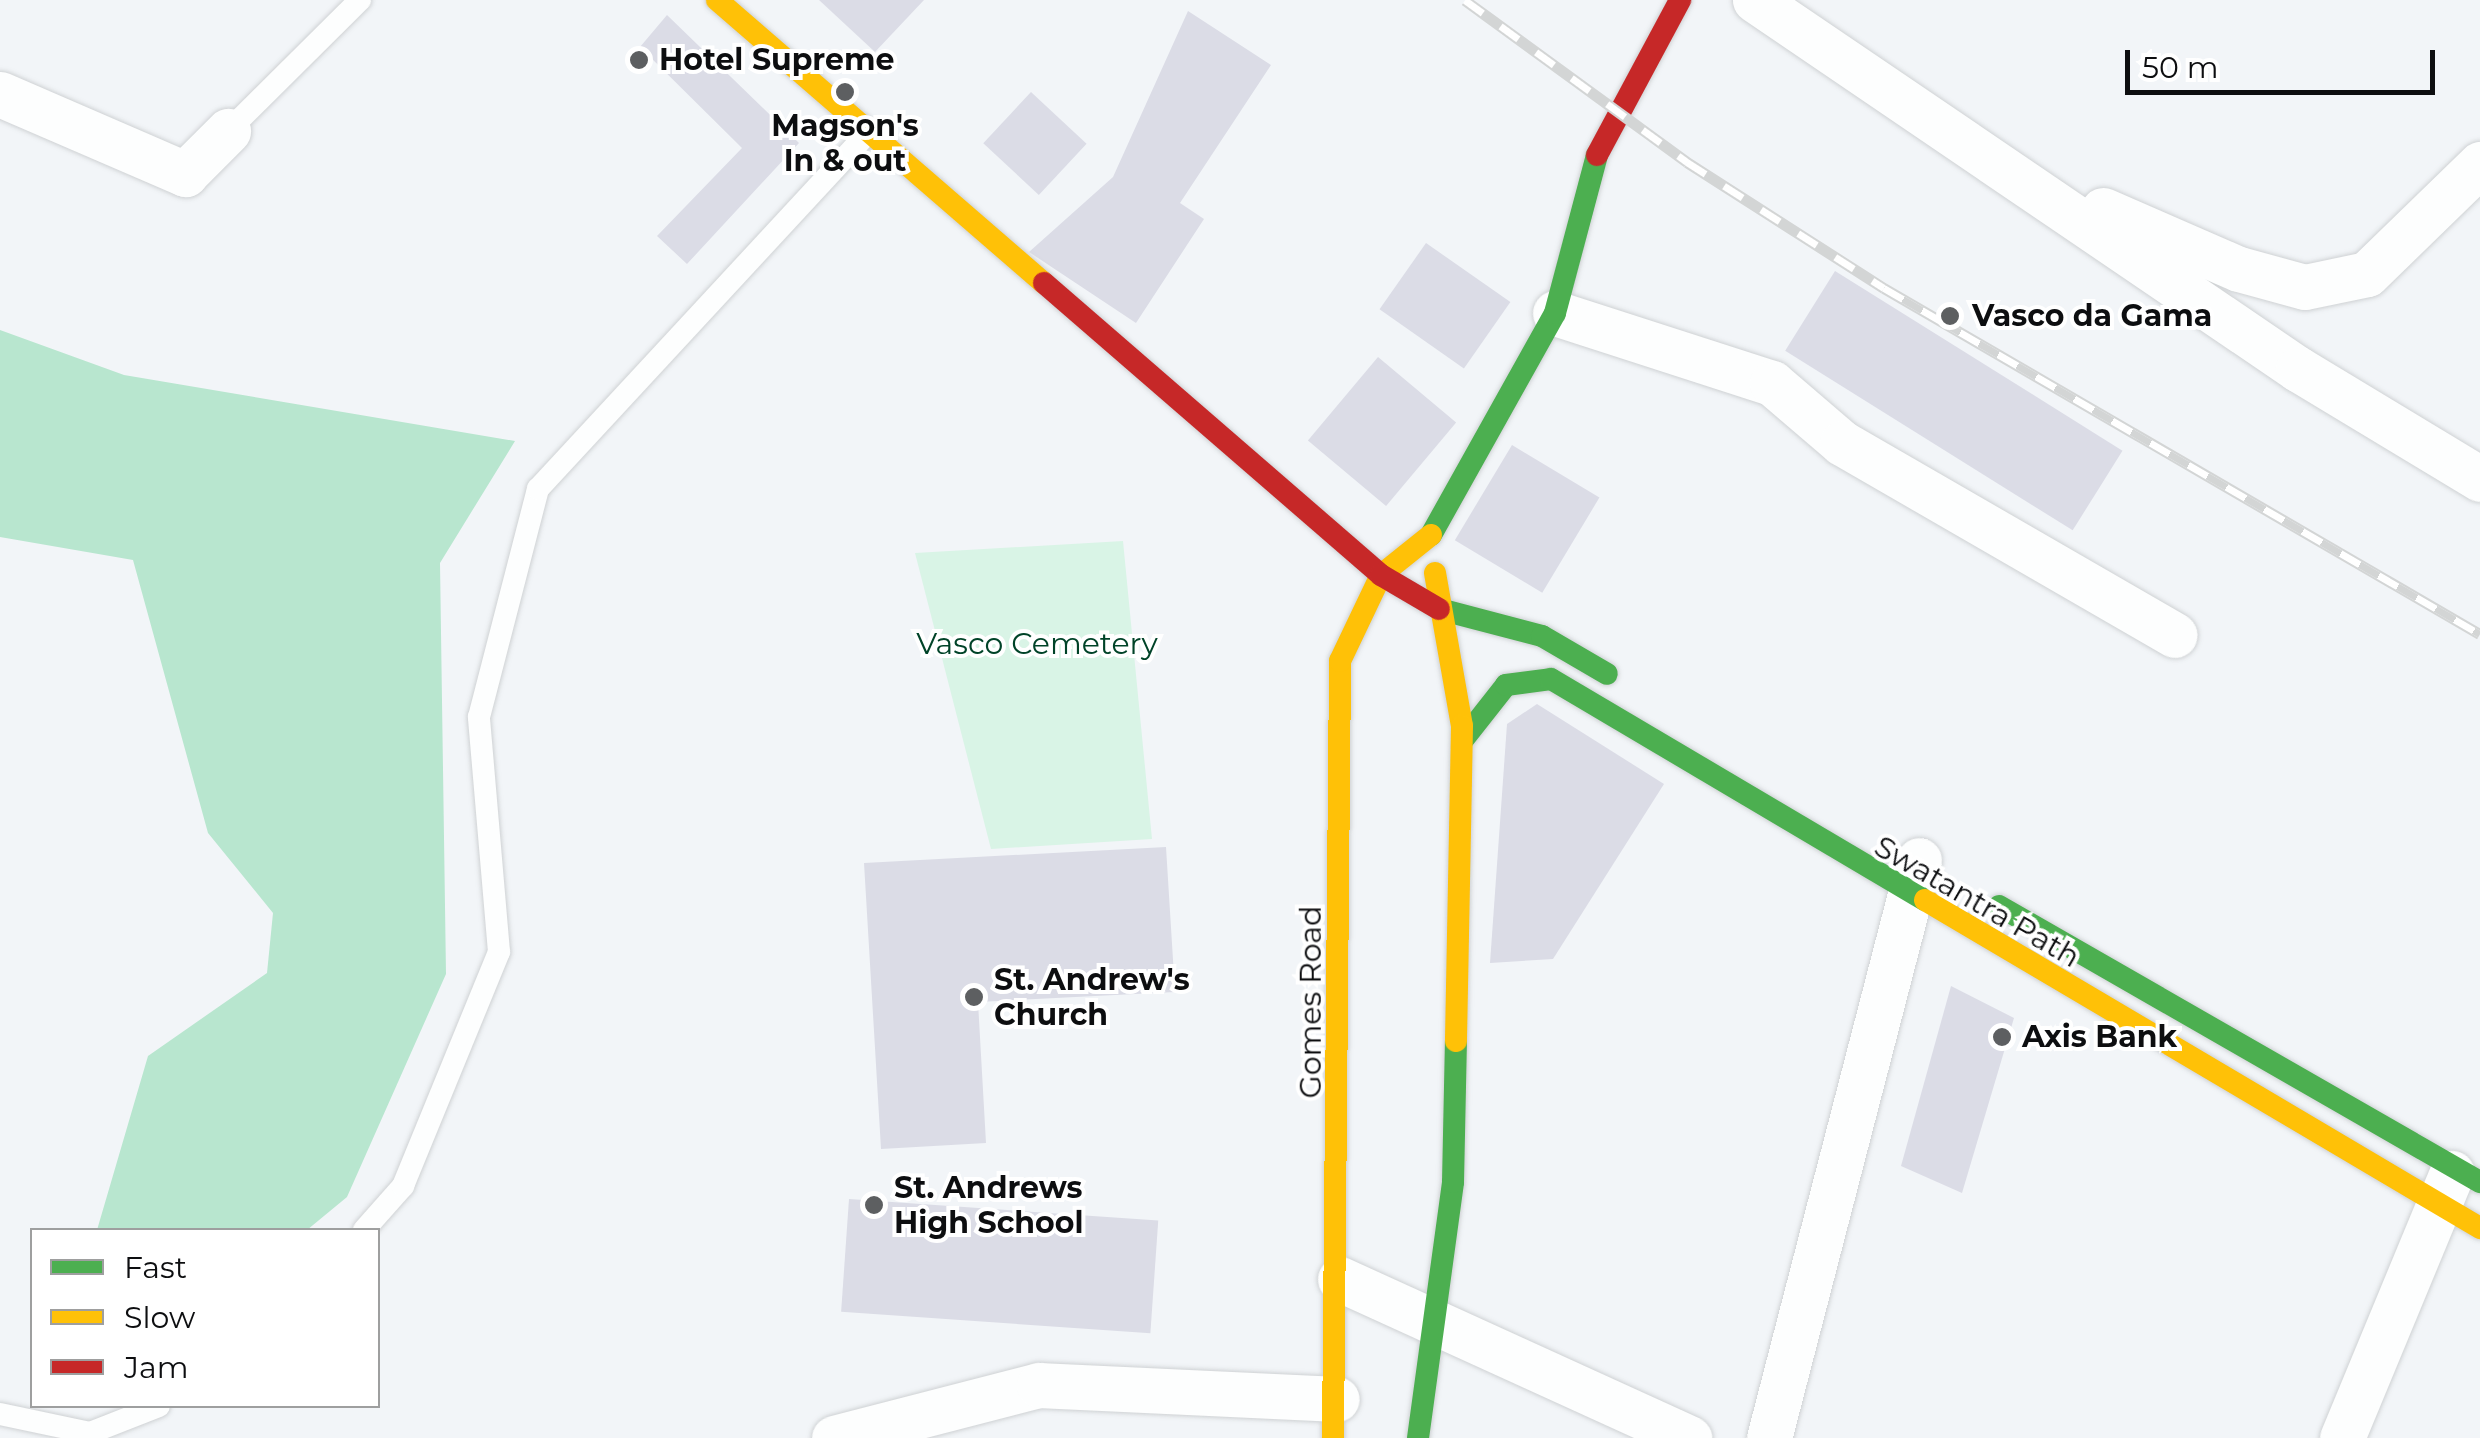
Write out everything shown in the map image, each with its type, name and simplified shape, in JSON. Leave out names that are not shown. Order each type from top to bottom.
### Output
[{"type":"main road","points":[[717,0],[866,135],[1381,575],[1438,609],[1542,636],[1628,687]]},
{"type":"main road","points":[[1381,575],[1431,535],[1555,313],[1603,134],[1680,0]]},
{"type":"main road","points":[[1418,1438],[1438,1316],[1452,1182],[1462,741],[1438,609],[1431,535]]},
{"type":"main road","name":"Gomes Road","points":[[1335,1418],[1340,1278],[1340,662],[1381,575]]},
{"type":"main road","name":"Swatantra Path","points":[[1462,741],[1506,685],[1543,676],[1917,870],[2458,1184]]},
{"type":"main road","name":"Swatantra Path","points":[[1971,890],[2458,1184],[2480,1228]]},
{"type":"street","points":[[1755,0],[2298,370],[2480,479]]},
{"type":"street","points":[[0,94],[185,174],[228,132]]},
{"type":"street","points":[[2004,167],[2238,270],[2304,287],[2368,274],[2480,164]]},
{"type":"street","points":[[1555,313],[1772,383],[1842,443],[2176,635]]},
{"type":"street","points":[[1770,1438],[1917,870]]},
{"type":"street","points":[[2342,1438],[2458,1184]]},
{"type":"street","points":[[1340,1278],[1438,1316],[1689,1438]]},
{"type":"street","points":[[834,1438],[1039,1385],[1335,1418]]},
{"type":"lane","points":[[228,132],[360,0]]},
{"type":"lane","points":[[366,1228],[403,1186],[499,952],[479,717],[538,488],[866,135]]},
{"type":"lane","points":[[0,1414],[90,1433],[154,1408]]},
{"type":"green space","points":[[0,330],[124,375],[515,441],[440,563],[446,974],[347,1197],[309,1228],[98,1228],[148,1056],[267,973],[273,913],[208,833],[133,560],[0,537]]},
{"type":"green space","name":"Vasco Cemetery","points":[[1123,541],[1152,839],[991,849],[915,553]]},
{"type":"building","points":[[819,0],[924,0],[875,52]]},
{"type":"building","points":[[1188,11],[1271,65],[1180,203],[1204,219],[1136,323],[1029,252],[1113,177]]},
{"type":"building","points":[[667,15],[799,143],[687,264],[657,236],[742,148],[640,47]]},
{"type":"building","points":[[1031,92],[1087,144],[1039,195],[983,143]]},
{"type":"building","points":[[1426,243],[1510,302],[1464,368],[1380,309]]},
{"type":"building","points":[[1835,271],[2122,451],[2073,530],[1785,351]]},
{"type":"building","points":[[1378,357],[1456,423],[1386,506],[1308,440]]},
{"type":"building","points":[[1512,445],[1599,498],[1542,593],[1455,540]]},
{"type":"building","points":[[1537,704],[1664,784],[1553,959],[1490,963],[1507,724]]},
{"type":"building","name":"St. Andrew's Church","points":[[1166,847],[1175,992],[978,1002],[986,1143],[881,1149],[864,863]]},
{"type":"building","points":[[1951,986],[2014,1018],[1962,1193],[1901,1166]]},
{"type":"building","points":[[849,1199],[1158,1221],[1150,1333],[841,1312]]},
{"type":"railway","points":[[1465,0],[1687,162],[1884,288],[2480,634]]},
{"type":"traffic: fast","points":[[1431,535],[1555,313],[1597,155]]},
{"type":"traffic: fast","points":[[1439,609],[1542,636],[1607,674]]},
{"type":"traffic: fast","points":[[1462,741],[1506,685],[1551,679],[1925,900]]},
{"type":"traffic: fast","points":[[1999,906],[2480,1182]]},
{"type":"traffic: fast","points":[[1418,1438],[1453,1182],[1456,1041]]},
{"type":"traffic: slow","points":[[717,0],[1044,283]]},
{"type":"traffic: slow","points":[[1333,1438],[1340,661],[1381,575],[1431,535]]},
{"type":"traffic: slow","points":[[1435,573],[1462,726],[1456,1041]]},
{"type":"traffic: slow","points":[[1925,900],[2480,1228]]},
{"type":"traffic: jam","points":[[1597,155],[1680,0]]},
{"type":"traffic: jam","points":[[1044,283],[1381,575],[1439,609]]},
{"type":"place","name":"Hotel Supreme","points":[[639,60]]},
{"type":"place","name":"Magson's In & out","points":[[845,92]]},
{"type":"place","name":"Vasco da Gama","points":[[1950,316]]},
{"type":"place","name":"St. Andrew's Church","points":[[974,997]]},
{"type":"place","name":"Axis Bank","points":[[2002,1037]]},
{"type":"place","name":"St. Andrews High School","points":[[874,1205]]}]
